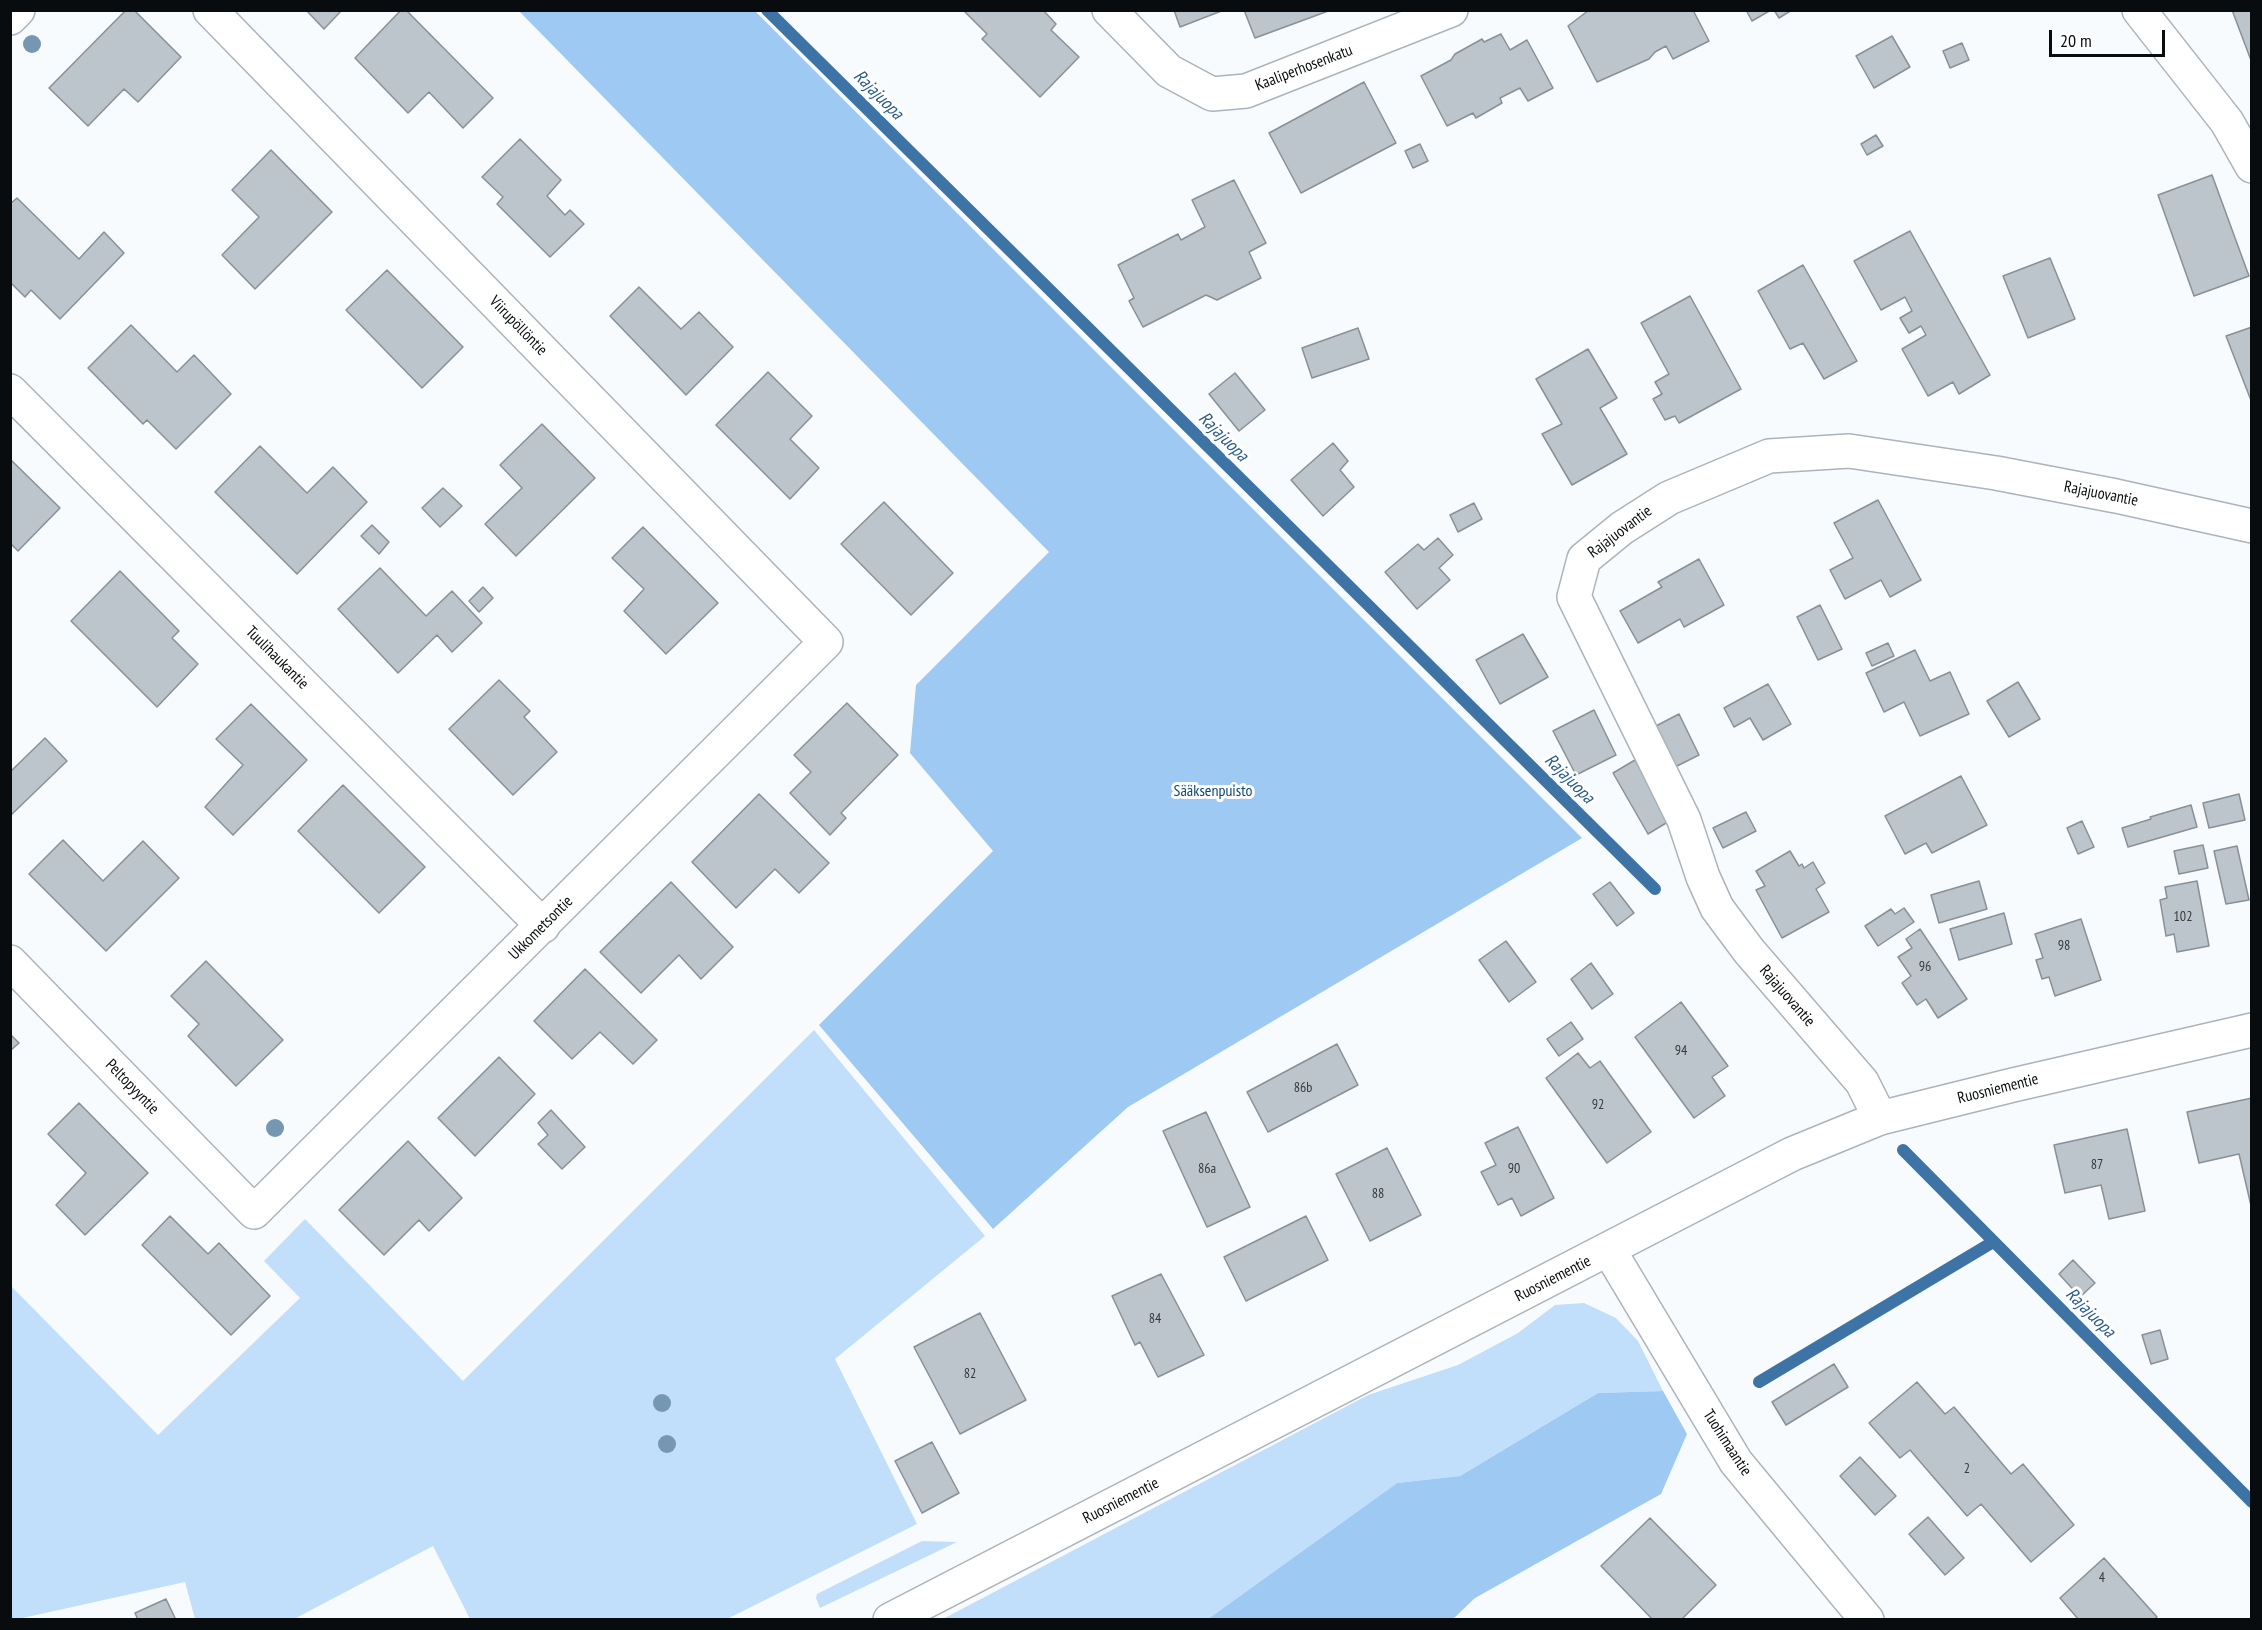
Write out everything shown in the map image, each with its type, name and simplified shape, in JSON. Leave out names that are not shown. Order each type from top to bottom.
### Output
[{"type":"street","points":[[10,18],[18,10]]},
{"type":"street","name":"Viirupöllöntie","points":[[210,10],[826,642]]},
{"type":"street","name":"Kaaliperhosenkatu","points":[[1109,10],[1169,71],[1212,94],[1246,91],[1451,10]]},
{"type":"street","points":[[2139,10],[2227,122],[2252,166]]},
{"type":"street","name":"Tuulihaukantie","points":[[10,391],[543,926]]},
{"type":"street","name":"Rajajuovantie","points":[[1880,1118],[1862,1082],[1749,951],[1717,908],[1703,877],[1684,820],[1574,597],[1584,559],[1622,528],[1669,498],[1769,456],[1849,451],[1996,473],[2116,496],[2252,526]]},
{"type":"street","name":"Ukkometsontie","points":[[254,1212],[826,642]]},
{"type":"street","name":"Peltopyyntie","points":[[10,962],[254,1212]]},
{"type":"street","name":"Ruosniementie","points":[[890,1620],[1792,1154],[1880,1118],[2252,1030]]},
{"type":"street","name":"Tuohimaantie","points":[[1609,1250],[1736,1462],[1868,1620]]},
{"type":"shaded area","points":[[814,1030],[985,1236],[835,1359],[917,1524],[727,1619],[470,1619],[433,1546],[294,1619],[195,1619],[185,1582],[11,1619],[11,1286],[158,1435],[300,1298],[264,1261],[305,1219],[463,1381]]},
{"type":"shaded area","points":[[1584,1303],[1616,1318],[1638,1341],[1663,1391],[1598,1393],[1460,1476],[1397,1483],[1208,1619],[941,1620],[1368,1395],[1458,1365],[1518,1333],[1555,1305]]},
{"type":"shaded area","points":[[922,1541],[957,1542],[820,1608],[816,1598],[817,1594]]},
{"type":"green space","name":"Sääksenpuisto","points":[[519,11],[755,11],[1582,838],[1128,1107],[993,1229],[819,1025],[993,851],[910,753],[916,685],[1049,552]]},
{"type":"green space","points":[[1663,1391],[1687,1434],[1661,1494],[1475,1598],[1453,1619],[1208,1619],[1397,1483],[1460,1476],[1598,1393]]},
{"type":"building","points":[[126,10],[134,10],[181,57],[138,102],[124,89],[88,126],[49,88]]},
{"type":"building","points":[[306,10],[342,10],[324,29]]},
{"type":"building","points":[[401,10],[406,10],[493,98],[463,128],[429,92],[408,113],[355,58]]},
{"type":"building","points":[[963,10],[1043,10],[1056,24],[1051,30],[1079,57],[1040,97],[982,39],[987,34]]},
{"type":"building","points":[[1174,10],[1224,10],[1180,27]]},
{"type":"building","points":[[1244,10],[1331,10],[1255,38]]},
{"type":"building","points":[[1589,10],[1693,10],[1709,41],[1673,59],[1666,46],[1655,52],[1649,59],[1597,82],[1568,26]]},
{"type":"building","points":[[1746,10],[1771,10],[1752,21]]},
{"type":"building","points":[[1774,10],[1792,10],[1779,18]]},
{"type":"building","points":[[2232,10],[2252,10],[2252,63]]},
{"type":"building","points":[[1501,34],[1510,50],[1527,40],[1553,88],[1528,101],[1520,88],[1500,98],[1502,103],[1476,118],[1473,113],[1447,126],[1421,76],[1451,60],[1455,54],[1482,39],[1484,42]]},
{"type":"building","points":[[1892,36],[1910,67],[1874,88],[1856,56]]},
{"type":"building","points":[[1962,43],[1969,60],[1950,68],[1943,51]]},
{"type":"building","points":[[1364,82],[1396,143],[1301,193],[1269,133]]},
{"type":"building","points":[[1876,135],[1883,146],[1867,155],[1861,144]]},
{"type":"building","points":[[520,139],[561,180],[547,196],[565,215],[570,210],[584,224],[550,257],[497,204],[503,197],[482,177]]},
{"type":"building","points":[[1420,144],[1428,161],[1413,168],[1405,151]]},
{"type":"building","points":[[271,150],[332,212],[255,289],[222,255],[259,217],[232,190]]},
{"type":"building","points":[[2212,175],[2249,276],[2194,296],[2158,195]]},
{"type":"building","points":[[1234,180],[1266,243],[1249,252],[1261,278],[1217,300],[1206,295],[1143,327],[1129,301],[1134,298],[1118,265],[1178,234],[1181,240],[1205,227],[1192,200]]},
{"type":"building","points":[[17,198],[79,259],[104,232],[124,253],[60,319],[31,290],[25,297],[10,282],[10,204]]},
{"type":"building","points":[[1910,231],[1990,375],[1959,394],[1953,382],[1928,396],[1902,349],[1926,335],[1921,326],[1909,333],[1900,318],[1912,311],[1905,297],[1881,310],[1854,261]]},
{"type":"building","points":[[2050,258],[2075,319],[2028,338],[2003,276]]},
{"type":"building","points":[[1803,265],[1857,361],[1824,379],[1803,343],[1790,349],[1758,291]]},
{"type":"building","points":[[387,270],[463,347],[422,388],[346,310]]},
{"type":"building","points":[[639,287],[681,329],[699,312],[733,347],[686,395],[610,316]]},
{"type":"building","points":[[1690,296],[1741,389],[1679,423],[1675,416],[1665,420],[1653,399],[1662,394],[1655,382],[1669,374],[1641,323]]},
{"type":"building","points":[[131,325],[177,372],[194,355],[231,394],[176,449],[147,420],[143,424],[88,368]]},
{"type":"building","points":[[2252,327],[2252,403],[2226,336]]},
{"type":"building","points":[[1358,328],[1369,359],[1312,378],[1302,348]]},
{"type":"building","points":[[1588,349],[1617,398],[1600,408],[1627,454],[1572,485],[1542,434],[1562,424],[1536,379]]},
{"type":"building","points":[[768,372],[812,416],[790,439],[819,468],[790,499],[716,425]]},
{"type":"building","points":[[1235,373],[1265,410],[1239,431],[1209,394]]},
{"type":"building","points":[[542,424],[595,478],[516,556],[485,524],[522,488],[500,465]]},
{"type":"building","points":[[1333,443],[1348,461],[1340,470],[1354,487],[1323,516],[1291,480]]},
{"type":"building","points":[[260,446],[307,493],[333,467],[367,502],[297,574],[215,492]]},
{"type":"building","points":[[10,459],[60,508],[18,551],[10,543]]},
{"type":"building","points":[[443,488],[462,506],[440,527],[422,508]]},
{"type":"building","points":[[1878,500],[1921,580],[1890,597],[1881,580],[1845,599],[1830,570],[1853,558],[1834,523]]},
{"type":"building","points":[[884,502],[953,573],[911,615],[841,544]]},
{"type":"building","points":[[1474,503],[1482,519],[1458,532],[1450,515]]},
{"type":"building","points":[[372,525],[389,542],[379,554],[361,536]]},
{"type":"building","points":[[643,527],[718,603],[666,654],[624,611],[644,589],[612,558]]},
{"type":"building","points":[[1438,538],[1453,555],[1439,568],[1450,580],[1417,609],[1385,572],[1418,544],[1424,550]]},
{"type":"building","points":[[1699,559],[1724,605],[1684,627],[1680,619],[1638,643],[1620,611],[1662,587],[1658,582]]},
{"type":"building","points":[[380,568],[426,616],[452,591],[482,623],[452,652],[437,635],[398,673],[338,609]]},
{"type":"building","points":[[120,571],[179,631],[172,638],[198,664],[157,707],[71,621]]},
{"type":"building","points":[[483,587],[493,598],[479,612],[469,601]]},
{"type":"building","points":[[1820,605],[1842,649],[1818,660],[1797,617]]},
{"type":"building","points":[[1523,634],[1548,677],[1500,704],[1476,660]]},
{"type":"building","points":[[1888,643],[1894,656],[1872,666],[1866,653]]},
{"type":"building","points":[[1915,650],[1930,681],[1950,672],[1969,714],[1920,736],[1904,702],[1884,712],[1866,673]]},
{"type":"building","points":[[499,680],[530,711],[524,717],[557,752],[513,795],[449,729]]},
{"type":"building","points":[[2018,682],[2040,719],[2009,737],[1987,701]]},
{"type":"building","points":[[1768,684],[1791,724],[1763,740],[1750,718],[1734,727],[1724,708]]},
{"type":"building","points":[[847,703],[898,755],[841,813],[846,818],[830,835],[790,793],[811,772],[794,755]]},
{"type":"building","points":[[251,704],[307,760],[233,835],[205,807],[243,765],[216,739]]},
{"type":"building","points":[[1594,710],[1616,755],[1576,775],[1553,731]]},
{"type":"building","points":[[1679,714],[1699,755],[1675,767],[1654,727]]},
{"type":"building","points":[[45,738],[67,761],[10,816],[10,772]]},
{"type":"building","points":[[1635,760],[1671,820],[1648,834],[1613,773]]},
{"type":"building","points":[[1961,776],[1987,825],[1932,853],[1926,843],[1905,854],[1885,816]]},
{"type":"building","points":[[343,785],[425,867],[379,913],[298,831]]},
{"type":"building","points":[[759,794],[829,863],[799,893],[775,869],[736,908],[692,862]]},
{"type":"building","points":[[2239,794],[2245,820],[2209,828],[2203,803]]},
{"type":"building","points":[[2191,805],[2197,827],[2128,847],[2122,828]]},
{"type":"building","points":[[1746,812],[1756,831],[1723,848],[1713,828]]},
{"type":"building","points":[[2082,821],[2094,847],[2078,854],[2067,828]]},
{"type":"building","points":[[63,840],[103,881],[143,841],[179,878],[106,951],[29,874]]},
{"type":"building","points":[[2203,845],[2208,868],[2179,874],[2174,851]]},
{"type":"building","points":[[2237,846],[2249,900],[2226,904],[2214,851]]},
{"type":"building","points":[[1790,851],[1799,866],[1802,864],[1804,868],[1813,862],[1825,883],[1816,889],[1829,912],[1782,938],[1756,890],[1765,886],[1756,871]]},
{"type":"building","points":[[1979,881],[1987,909],[1939,923],[1931,895]]},
{"type":"building","points":[[2197,881],[2209,946],[2177,952],[2174,934],[2166,936],[2160,900],[2167,898],[2165,887]]},
{"type":"building","points":[[671,882],[733,947],[701,979],[679,955],[641,993],[600,952]]},
{"type":"building","points":[[1610,882],[1634,913],[1617,926],[1593,894]]},
{"type":"building","points":[[1904,908],[1914,922],[1878,946],[1865,926],[1891,909],[1895,914]]},
{"type":"building","points":[[2004,913],[2012,944],[1959,960],[1950,929]]},
{"type":"building","points":[[2081,919],[2101,980],[2055,996],[2049,977],[2042,979],[2036,960],[2043,958],[2035,934]]},
{"type":"building","points":[[1920,929],[1967,999],[1938,1018],[1926,999],[1917,1005],[1902,983],[1911,976],[1898,957],[1912,948],[1906,939]]},
{"type":"building","points":[[1506,941],[1536,982],[1509,1002],[1479,960]]},
{"type":"building","points":[[206,961],[283,1040],[236,1086],[188,1036],[199,1024],[171,996]]},
{"type":"building","points":[[1591,963],[1613,994],[1592,1009],[1571,979]]},
{"type":"building","points":[[585,969],[657,1040],[633,1064],[600,1032],[572,1059],[534,1021]]},
{"type":"building","points":[[1681,1002],[1728,1066],[1712,1077],[1725,1096],[1694,1118],[1635,1037]]},
{"type":"building","points":[[1571,1022],[1583,1039],[1559,1056],[1547,1039]]},
{"type":"building","points":[[10,1034],[19,1043],[10,1051]]},
{"type":"building","points":[[1337,1044],[1358,1085],[1268,1132],[1247,1092]]},
{"type":"building","points":[[1578,1053],[1590,1068],[1600,1061],[1651,1132],[1607,1163],[1546,1078]]},
{"type":"building","points":[[499,1057],[535,1094],[475,1156],[438,1118]]},
{"type":"building","points":[[2252,1098],[2252,1210],[2239,1154],[2199,1163],[2187,1112]]},
{"type":"building","points":[[79,1103],[148,1173],[85,1235],[56,1205],[86,1173],[48,1134]]},
{"type":"building","points":[[551,1110],[585,1147],[562,1169],[538,1144],[548,1135],[538,1123]]},
{"type":"building","points":[[1206,1112],[1250,1207],[1207,1227],[1163,1131]]},
{"type":"building","points":[[1518,1127],[1554,1198],[1521,1216],[1512,1198],[1498,1205],[1481,1172],[1496,1165],[1485,1143]]},
{"type":"building","points":[[2127,1129],[2145,1211],[2109,1219],[2101,1185],[2065,1193],[2054,1145]]},
{"type":"building","points":[[408,1141],[462,1198],[429,1231],[419,1220],[384,1255],[339,1210]]},
{"type":"building","points":[[1387,1148],[1421,1215],[1370,1241],[1336,1174]]},
{"type":"building","points":[[170,1216],[208,1254],[219,1243],[270,1296],[231,1335],[142,1245]]},
{"type":"building","points":[[1306,1216],[1328,1260],[1246,1301],[1224,1257]]},
{"type":"building","points":[[2073,1260],[2095,1283],[2080,1297],[2059,1274]]},
{"type":"building","points":[[1161,1274],[1204,1355],[1158,1377],[1140,1342],[1135,1345],[1112,1296]]},
{"type":"building","points":[[980,1313],[1026,1400],[960,1434],[914,1347]]},
{"type":"building","points":[[2160,1330],[2168,1359],[2151,1364],[2142,1335]]},
{"type":"building","points":[[1834,1364],[1848,1387],[1786,1425],[1772,1402]]},
{"type":"building","points":[[1917,1382],[1945,1414],[1954,1407],[2011,1474],[2023,1464],[2074,1525],[2031,1562],[1981,1504],[1967,1516],[1910,1450],[1900,1458],[1869,1423]]},
{"type":"building","points":[[932,1442],[959,1493],[922,1513],[895,1461]]},
{"type":"building","points":[[1860,1457],[1896,1496],[1875,1515],[1840,1476]]},
{"type":"building","points":[[1928,1517],[1964,1558],[1945,1575],[1909,1534]]},
{"type":"building","points":[[1650,1518],[1716,1585],[1681,1620],[1653,1620],[1601,1566]]},
{"type":"building","points":[[2104,1558],[2157,1617],[2154,1620],[2079,1620],[2060,1598]]},
{"type":"building","points":[[166,1599],[176,1620],[138,1620],[135,1613]]},
{"type":"waterway","name":"Rajajuopa","points":[[767,10],[1655,889]]},
{"type":"waterway","name":"Rajajuopa","points":[[1903,1150],[2252,1502]]},
{"type":"waterway","points":[[1759,1382],[1993,1242]]}]
